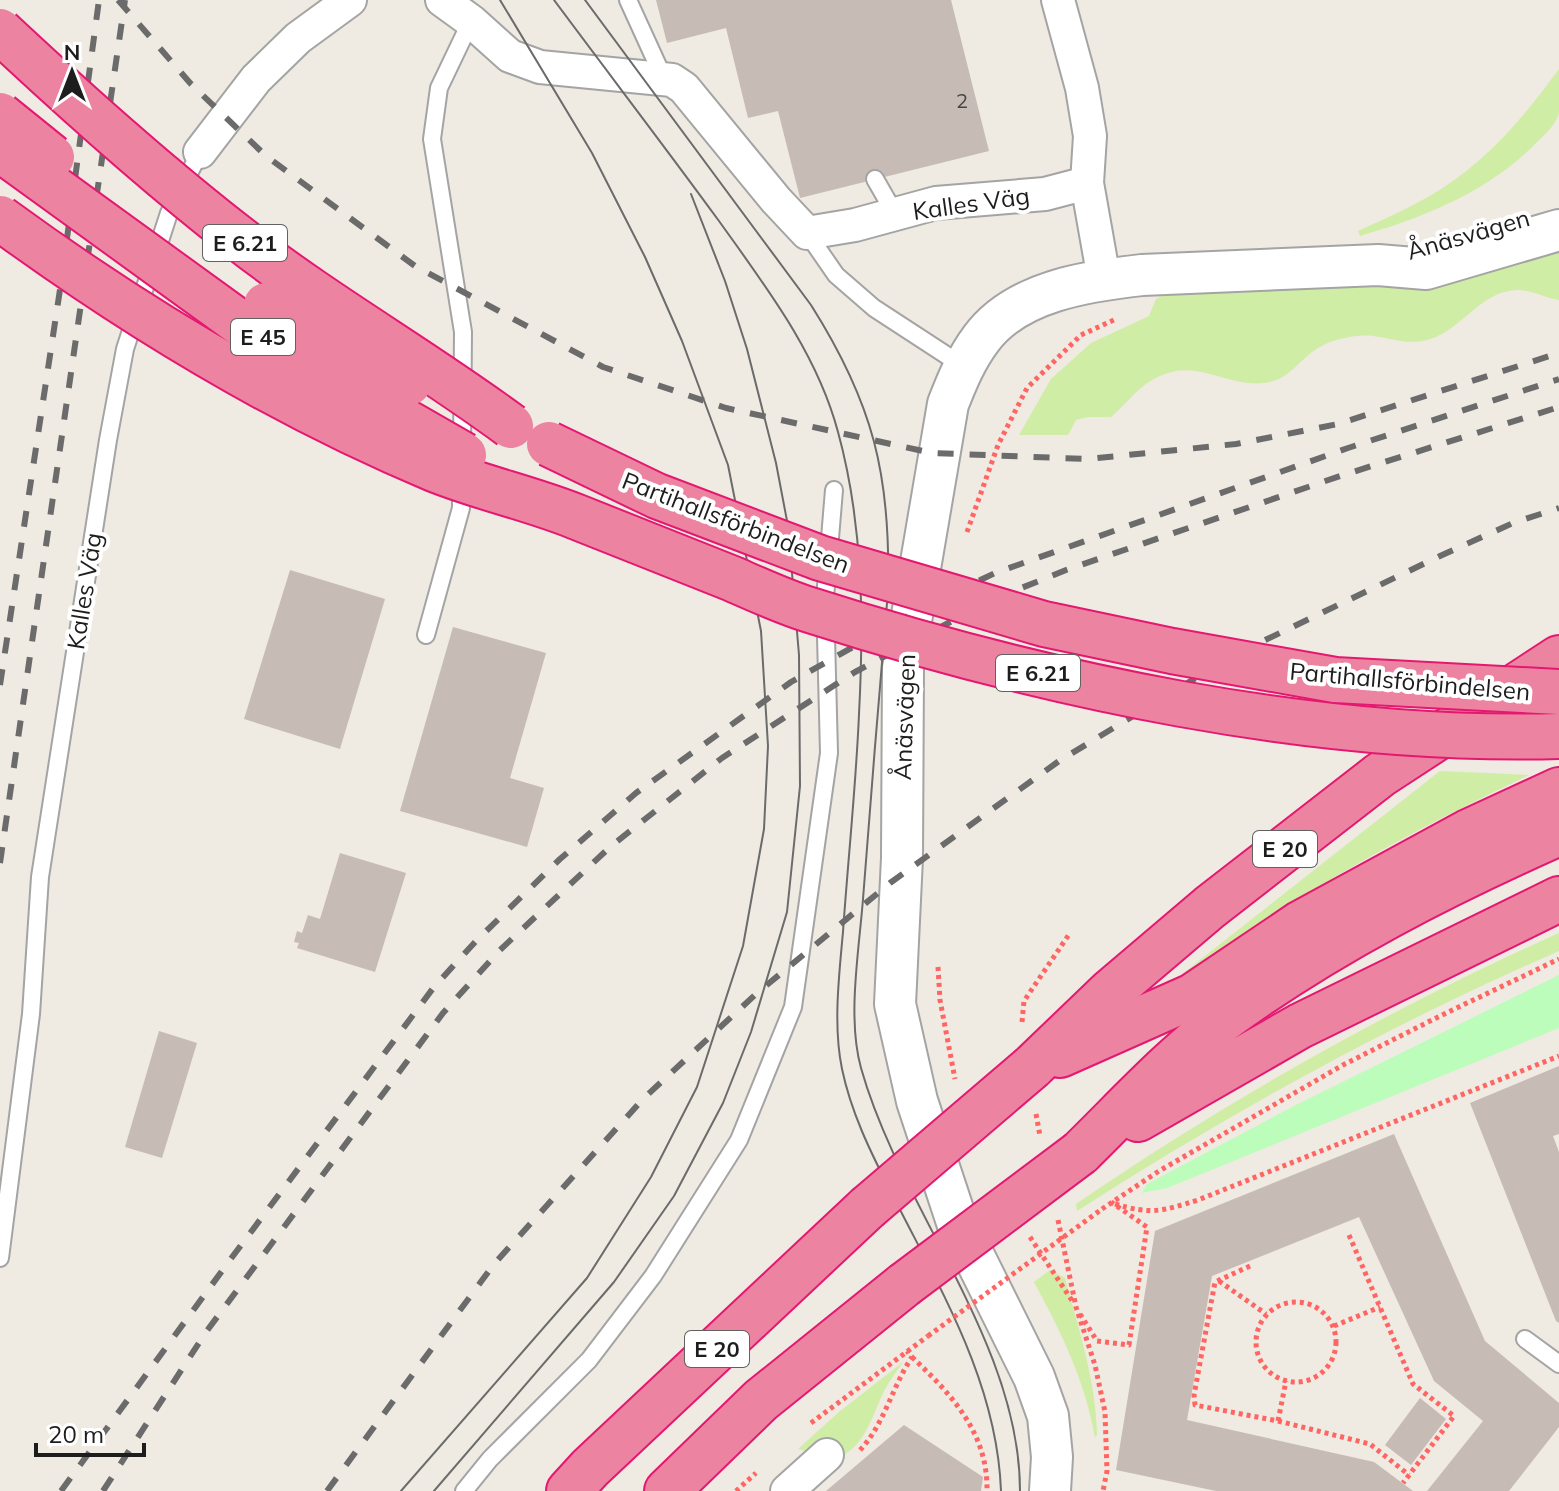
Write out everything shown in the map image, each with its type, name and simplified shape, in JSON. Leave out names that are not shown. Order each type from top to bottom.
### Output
[{"type":"highway","name":"E 6.21","points":[[0,31],[77,102],[241,240],[511,426]]},
{"type":"highway","name":"Partihallsförbindelsen","points":[[0,115],[67,169],[240,289],[362,360],[425,391],[511,426],[657,496],[820,558],[1044,624],[1172,651],[1335,680],[1559,692]]},
{"type":"highway","name":"Partihallsförbindelsen","points":[[0,149],[240,323],[541,502]]},
{"type":"highway","name":"Partihallsförbindelsen","points":[[0,218],[120,299],[219,360],[289,398],[434,468],[484,487],[541,502],[806,609],[988,662],[1127,693],[1268,717],[1403,733],[1559,736]]},
{"type":"highway","name":"E 20","points":[[569,1491],[867,1208],[1110,992],[1246,878],[1380,775],[1559,658]]},
{"type":"highway","points":[[1029,1064],[1193,996],[1301,923],[1468,832],[1559,790]]},
{"type":"highway","points":[[1061,1148],[1248,1002],[1351,937],[1559,833]]},
{"type":"highway","name":"E 20","points":[[667,1491],[761,1400],[904,1285],[1061,1148],[1559,899]]},
{"type":"street","name":"Kalles Väg","points":[[200,152],[256,79],[298,38],[350,0]]},
{"type":"street","points":[[442,0],[510,56],[540,67],[672,80],[684,88],[807,233]]},
{"type":"street","points":[[1058,0],[1082,88],[1090,136],[1087,183],[1104,279]]},
{"type":"street","name":"Kalles Väg","points":[[807,233],[855,225],[936,203],[1045,194],[1087,183]]},
{"type":"street","name":"Ånäsvägen","points":[[1378,265],[1413,246],[1481,231],[1559,207]]},
{"type":"street","name":"Ånäsvägen","points":[[1050,1491],[1052,1457],[1048,1416],[1034,1377],[957,1222],[917,1101],[895,1004],[902,858],[903,668],[948,404],[963,366],[982,337],[1008,312],[1055,292],[1104,279],[1378,265],[1426,269],[1559,230]]},
{"type":"street","points":[[787,1491],[827,1455]]},
{"type":"lane","points":[[628,0],[664,79]]},
{"type":"lane","points":[[426,635],[461,508],[463,332],[432,139],[439,88],[471,21]]},
{"type":"lane","name":"Kalles Väg","points":[[0,1258],[31,1014],[40,877],[108,440],[125,349],[169,213],[200,152]]},
{"type":"lane","points":[[875,179],[895,214]]},
{"type":"lane","points":[[807,233],[836,275],[874,308],[963,366]]},
{"type":"lane","points":[[464,1491],[490,1459],[589,1360],[653,1276],[739,1140],[793,1007],[829,753],[825,598],[834,490]]},
{"type":"lane","points":[[1525,1339],[1559,1364]]},
{"type":"path","points":[[1061,1148],[1029,1064],[1024,1001],[1070,933]]},
{"type":"path","points":[[800,1433],[821,1413],[1111,1202],[1159,1171],[1343,1065],[1559,959]]},
{"type":"path","points":[[1111,1202],[1144,1213],[1198,1200],[1559,1056]]},
{"type":"path","points":[[1076,1307],[1097,1341],[1129,1345],[1147,1227],[1111,1202]]},
{"type":"path","points":[[1057,1218],[1076,1307],[1095,1365],[1105,1412],[1107,1471],[1103,1491]]},
{"type":"path","points":[[1349,1235],[1413,1384],[1454,1416],[1403,1483]]},
{"type":"path","points":[[1250,1266],[1215,1282],[1194,1395],[1195,1405],[1278,1421],[1370,1444],[1409,1475]]},
{"type":"path","points":[[1219,1281],[1266,1314]]},
{"type":"path","points":[[1294,1301],[1312,1305],[1325,1312],[1334,1326],[1335,1347],[1325,1368],[1313,1379],[1296,1383],[1286,1381],[1270,1373],[1260,1359],[1256,1344],[1258,1327],[1266,1314],[1284,1303],[1294,1301]]},
{"type":"path","points":[[1334,1326],[1380,1307]]},
{"type":"path","points":[[907,1351],[972,1424],[984,1455],[987,1491]]},
{"type":"path","points":[[827,1455],[841,1460],[862,1449],[873,1435],[912,1357]]},
{"type":"path","points":[[1278,1421],[1286,1381]]},
{"type":"path","points":[[736,1491],[757,1472]]},
{"type":"green space","points":[[1559,69],[1558,116],[1547,132],[1519,159],[1499,175],[1455,200],[1360,236],[1358,231],[1422,200],[1472,166],[1512,128]]},
{"type":"green space","points":[[1559,243],[1559,300],[1523,290],[1503,292],[1435,337],[1416,342],[1367,336],[1339,339],[1314,350],[1282,377],[1262,383],[1235,381],[1195,371],[1168,373],[1143,386],[1111,417],[1076,420],[1068,435],[1019,435],[1051,379],[1091,343],[1149,316],[1156,299],[1163,295],[1423,284]]},
{"type":"green space","points":[[1440,771],[1529,775],[1371,856],[1267,919],[1180,983],[1177,978]]},
{"type":"green space","points":[[1559,933],[1559,951],[1434,1008],[1313,1071],[1077,1211],[1076,1204],[1252,1092],[1372,1024]]},
{"type":"green space","points":[[1559,975],[1559,1028],[1167,1188],[1142,1193],[1147,1184],[1296,1105]]},
{"type":"green space","points":[[1050,1270],[1065,1278],[1081,1336],[1094,1395],[1095,1437],[1085,1395],[1071,1357],[1034,1282]]},
{"type":"green space","points":[[903,1362],[885,1389],[862,1437],[849,1452],[840,1457],[814,1448],[806,1451],[798,1449],[839,1412]]},
{"type":"building","points":[[656,0],[951,0],[989,151],[800,198],[778,111],[748,118],[726,28],[667,43]]},
{"type":"building","points":[[290,570],[385,599],[340,749],[244,719]]},
{"type":"building","points":[[453,627],[546,653],[510,778],[544,788],[527,847],[400,811]]},
{"type":"building","points":[[340,853],[406,873],[375,972],[297,948],[299,943],[294,942],[297,931],[302,933],[308,915],[320,919]]},
{"type":"building","points":[[159,1031],[197,1043],[162,1158],[125,1147]]},
{"type":"building","points":[[1559,1066],[1559,1134],[1553,1136],[1559,1152],[1559,1323],[1470,1103]]},
{"type":"building","points":[[1394,1134],[1485,1341],[1559,1403],[1559,1427],[1509,1491],[1427,1491],[1483,1421],[1434,1381],[1359,1217],[1212,1276],[1187,1420],[1374,1462],[1413,1491],[1216,1491],[1116,1470],[1155,1231]]},
{"type":"building","points":[[1420,1398],[1446,1419],[1411,1465],[1385,1445]]},
{"type":"building","points":[[904,1425],[983,1477],[981,1491],[826,1491]]},
{"type":"tram line","points":[[401,1491],[587,1278],[651,1177],[697,1087],[743,946],[764,829],[768,746],[761,631],[728,465],[682,341],[645,257],[592,153],[500,0]]},
{"type":"tram line","points":[[554,0],[772,296],[804,348],[829,403],[838,432],[857,536],[861,643],[856,768],[837,1018],[839,1053],[850,1101],[862,1131],[945,1298],[977,1372],[997,1450],[1001,1491]]},
{"type":"tram line","points":[[585,0],[811,305],[850,375],[874,441],[886,511],[888,591],[855,984],[857,1049],[879,1121],[956,1277],[1001,1382],[1015,1436],[1020,1491]]},
{"type":"tram line","points":[[434,1491],[614,1282],[674,1196],[723,1103],[751,1032],[787,912],[800,786],[799,655],[788,526],[776,463],[747,349],[725,281],[691,194]]},
{"type":"railway","points":[[0,685],[61,283],[99,0]]},
{"type":"railway","points":[[118,0],[191,84],[266,156],[415,266],[603,367],[726,408],[932,453],[1088,459],[1236,444],[1338,424],[1559,353]]},
{"type":"railway","points":[[0,863],[125,0]]},
{"type":"railway","points":[[61,1491],[434,987],[560,859],[636,793],[791,682],[922,608],[995,573],[1348,448],[1559,379]]},
{"type":"railway","points":[[103,1491],[206,1332],[443,1013],[500,950],[610,847],[722,758],[855,672],[994,599],[1066,570],[1340,476],[1559,407]]},
{"type":"railway","points":[[327,1491],[494,1264],[644,1098],[756,994],[890,883],[1059,761],[1232,656],[1440,556],[1513,523],[1559,508]]}]
